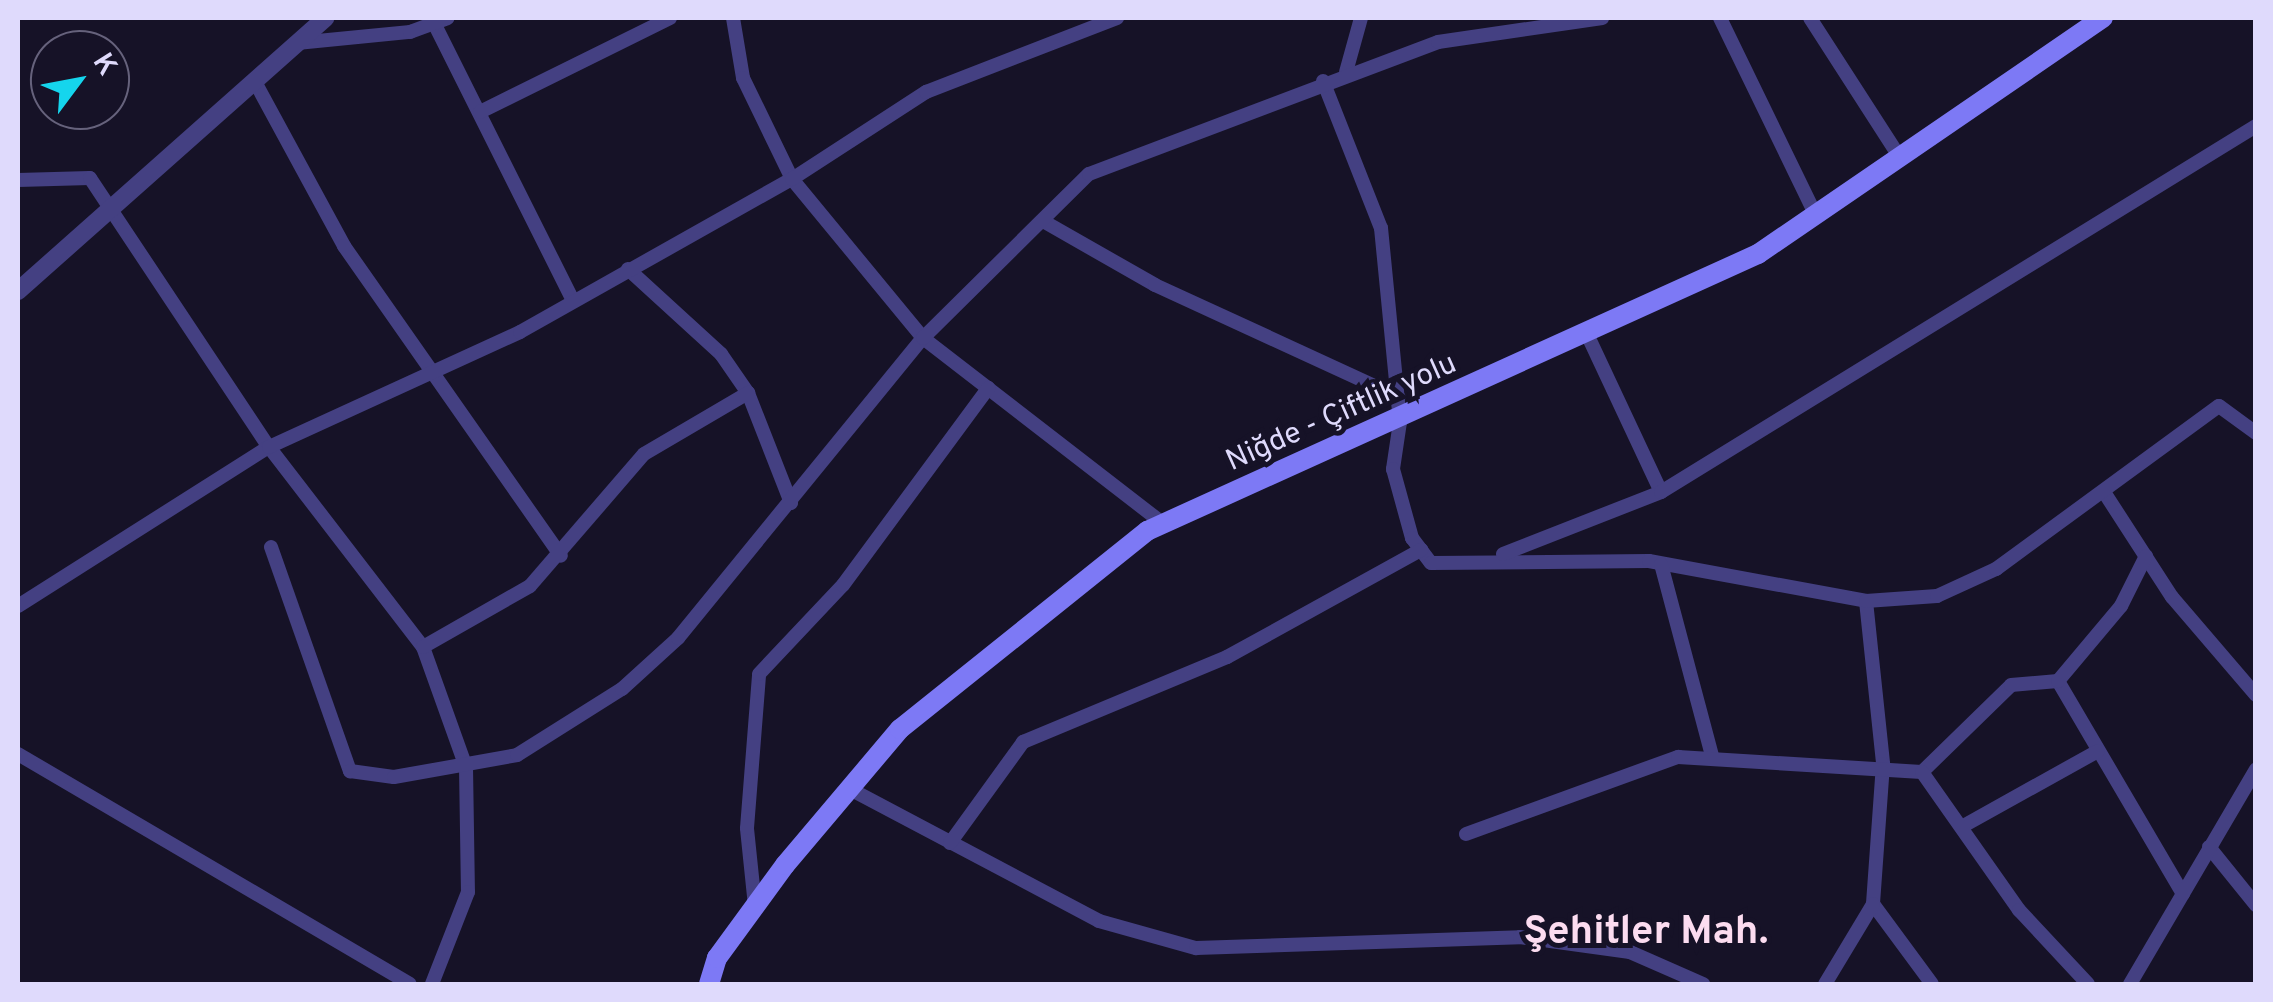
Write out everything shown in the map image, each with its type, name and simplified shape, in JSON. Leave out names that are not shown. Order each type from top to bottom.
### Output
[{"type":"main road","name":"Niğde - Çiftlik yolu","points":[[709,984],[756,906],[900,729],[1073,585],[1164,524],[1400,422],[1758,254],[2090,21]]},
{"type":"street","points":[[18,292],[325,18]]},
{"type":"street","points":[[480,112],[670,18]]},
{"type":"street","points":[[733,18],[743,78],[792,180],[923,338],[1164,524]]},
{"type":"street","points":[[18,606],[270,447],[435,371],[572,301],[792,180],[926,92],[1117,18]]},
{"type":"street","points":[[1346,72],[1361,18]]},
{"type":"street","points":[[271,548],[350,771],[394,778],[518,755],[622,690],[736,574],[923,338],[1089,174],[1322,81],[1438,42],[1602,18]]},
{"type":"street","points":[[1720,18],[1815,214]]},
{"type":"street","points":[[1810,18],[1900,156]]},
{"type":"street","points":[[296,43],[441,20],[480,112],[572,301]]},
{"type":"street","points":[[254,80],[344,246],[561,556]]},
{"type":"street","points":[[1322,81],[1382,228],[1400,422],[1394,469],[1421,550],[1431,563],[1498,556],[1661,564],[1866,601],[1937,596],[1996,569],[2219,406],[2256,433]]},
{"type":"street","points":[[1498,556],[1661,492],[2256,126]]},
{"type":"street","points":[[18,180],[90,178],[112,205],[270,447],[423,647],[466,767],[468,892],[432,984]]},
{"type":"street","points":[[1044,221],[1155,284],[1398,397]]},
{"type":"street","points":[[628,269],[721,354],[748,393],[790,503]]},
{"type":"street","points":[[1587,334],[1661,492]]},
{"type":"street","points":[[756,906],[747,828],[760,674],[843,584],[988,388]]},
{"type":"street","points":[[423,647],[530,586],[561,556],[644,454],[748,393]]},
{"type":"street","points":[[2104,492],[2146,556],[2256,695]]},
{"type":"street","points":[[950,843],[1023,742],[1227,657],[1421,550]]},
{"type":"street","points":[[1922,772],[2011,685],[2058,681],[2121,606],[2146,556]]},
{"type":"street","points":[[1661,564],[1712,756]]},
{"type":"street","points":[[1825,984],[1873,904],[1883,764],[1866,601]]},
{"type":"street","points":[[2058,681],[2182,894]]},
{"type":"street","points":[[1965,825],[2098,751]]},
{"type":"street","points":[[18,754],[410,984]]},
{"type":"street","points":[[1466,834],[1628,769],[1712,756],[1883,764],[1922,772],[1965,825],[2019,910],[2088,984]]},
{"type":"street","points":[[2130,984],[2210,848],[2248,795],[2256,769]]},
{"type":"street","points":[[850,789],[1098,921],[1196,948],[1520,937],[1630,952],[1703,984]]},
{"type":"street","points":[[2210,848],[2256,905]]},
{"type":"street","points":[[1873,904],[1932,984]]},
{"type":"district","name":"Şehitler Mah.","points":[[1646,933]]}]
